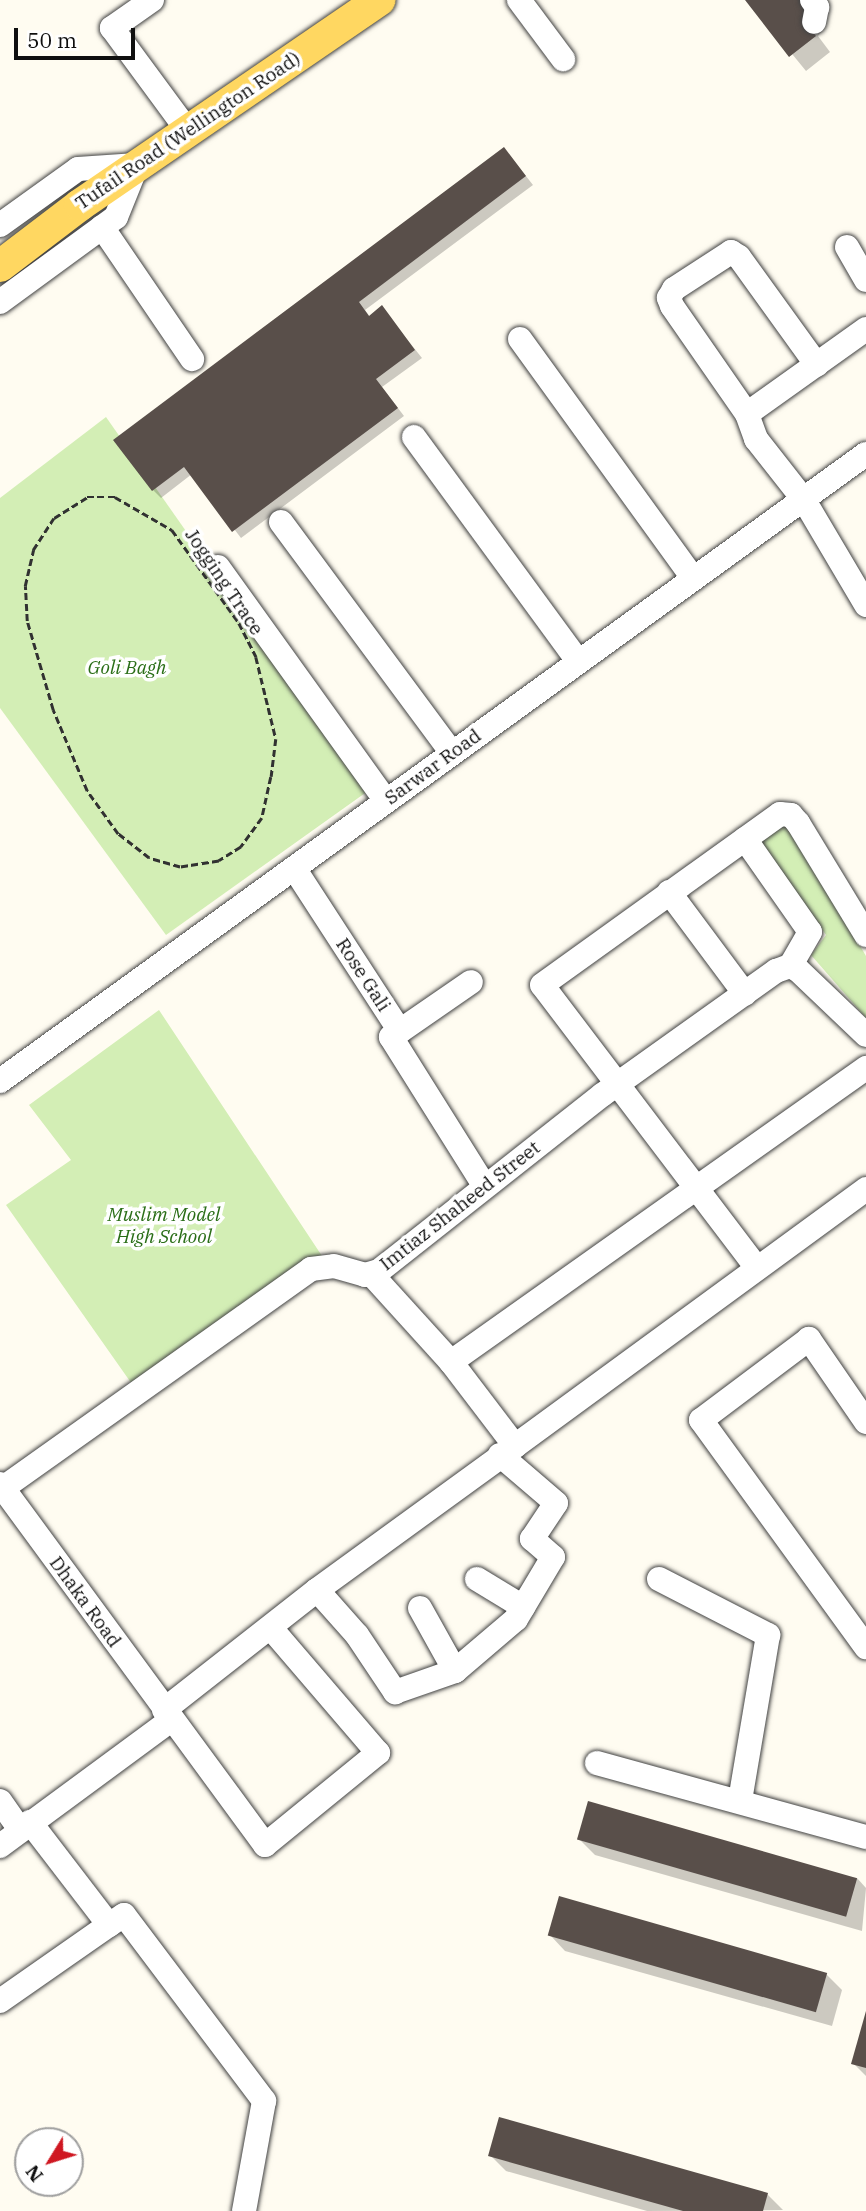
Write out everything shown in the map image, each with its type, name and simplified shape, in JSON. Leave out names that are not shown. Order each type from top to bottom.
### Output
[{"type":"main road","name":"Tufail Road (Wellington Road)","points":[[0,266],[137,164],[379,0]]},
{"type":"street","points":[[152,0],[112,28],[188,131]]},
{"type":"street","points":[[519,0],[563,59]]},
{"type":"street","points":[[0,225],[78,169],[137,164],[116,217],[0,302]]},
{"type":"street","points":[[102,228],[192,359]]},
{"type":"street","points":[[847,247],[866,280]]},
{"type":"street","points":[[817,365],[739,257],[722,255],[683,282],[669,298],[747,414],[756,439],[804,500],[866,605]]},
{"type":"street","points":[[747,414],[866,328]]},
{"type":"street","points":[[520,339],[693,578]]},
{"type":"street","points":[[414,437],[577,660]]},
{"type":"street","name":"Sarwar Road","points":[[0,1081],[577,660],[866,454]]},
{"type":"street","points":[[281,522],[452,753]]},
{"type":"street","points":[[218,567],[386,801]]},
{"type":"street","points":[[757,1268],[542,985],[780,814],[791,815],[866,935]]},
{"type":"street","points":[[745,839],[810,932],[790,966],[866,1035]]},
{"type":"street","name":"Rose Gali","points":[[293,868],[400,1031],[391,1037],[484,1185]]},
{"type":"street","points":[[669,892],[746,994]]},
{"type":"street","name":"Imtiaz Shaheed Street","points":[[1,1486],[311,1269],[334,1266],[372,1275],[484,1185],[618,1084],[790,966]]},
{"type":"street","points":[[400,1031],[471,982]]},
{"type":"street","points":[[451,1362],[694,1186],[866,1068]]},
{"type":"street","points":[[0,1846],[168,1715],[317,1590],[866,1189]]},
{"type":"street","points":[[317,1590],[357,1635],[395,1692],[455,1671],[494,1642],[523,1607],[553,1557],[532,1539],[556,1503],[508,1451],[451,1362],[372,1275]]},
{"type":"street","points":[[866,1422],[809,1339],[701,1420],[866,1647]]},
{"type":"street","name":"Dhaka Road","points":[[1,1486],[265,1845],[378,1753],[271,1628]]},
{"type":"street","points":[[477,1579],[523,1607]]},
{"type":"street","points":[[659,1579],[768,1635],[740,1801]]},
{"type":"street","points":[[420,1608],[455,1671]]},
{"type":"street","points":[[597,1763],[866,1837]]},
{"type":"street","points":[[0,1801],[25,1826],[109,1925]]},
{"type":"street","points":[[4,1990],[124,1915],[264,2101],[248,2208]]},
{"type":"path","name":"Jogging Trace","points":[[87,497],[115,497],[149,513],[172,530],[239,622],[270,701],[276,739],[271,777],[261,818],[241,847],[219,862],[180,867],[149,858],[118,834],[87,791],[53,709],[27,621],[25,586],[33,550],[54,518],[87,497]]},
{"type":"green space","name":"Goli Bagh","points":[[106,417],[368,791],[166,935],[0,708],[0,498]]},
{"type":"green space","points":[[787,822],[866,956],[866,1018],[811,955],[826,935],[760,840]]},
{"type":"green space","name":"Muslim Model High School","points":[[159,1010],[322,1256],[134,1387],[6,1205],[71,1160],[29,1105]]},
{"type":"building","points":[[745,0],[800,0],[810,12],[803,20],[816,36],[789,57]]},
{"type":"building","points":[[504,147],[526,176],[359,302],[369,316],[382,305],[415,350],[376,379],[398,408],[232,532],[184,467],[152,491],[113,440]]},
{"type":"building","points":[[588,1801],[857,1878],[846,1917],[577,1839]]},
{"type":"building","points":[[559,1896],[827,1973],[816,2012],[548,1935]]},
{"type":"building","points":[[866,2011],[866,2068],[851,2064]]},
{"type":"building","points":[[499,2117],[768,2193],[763,2211],[683,2211],[488,2156]]}]
